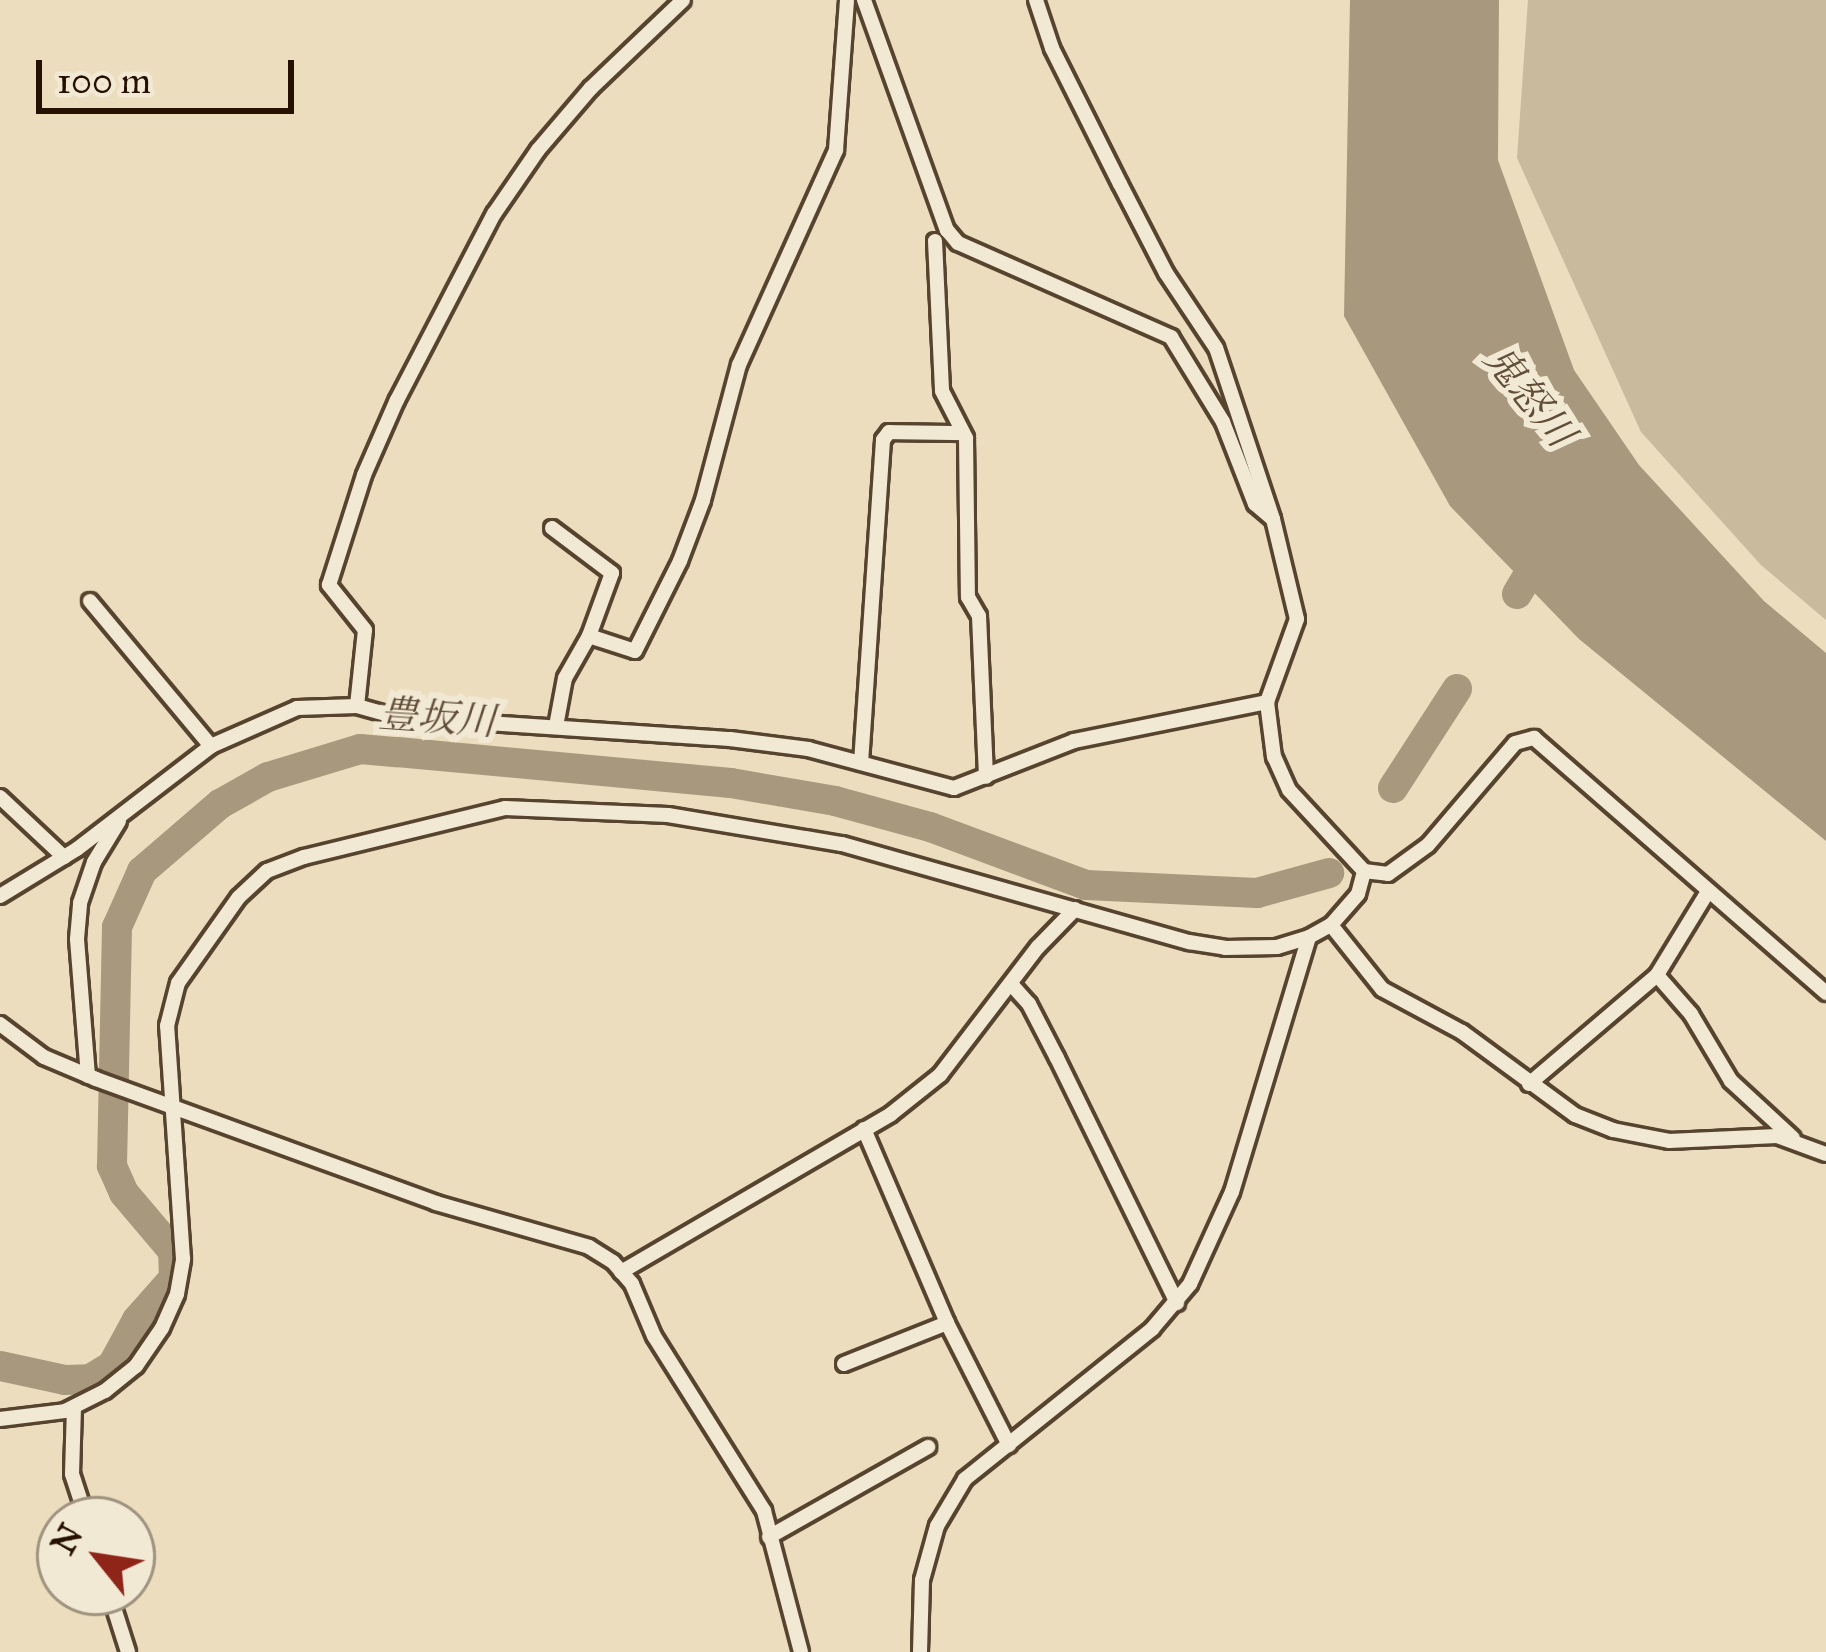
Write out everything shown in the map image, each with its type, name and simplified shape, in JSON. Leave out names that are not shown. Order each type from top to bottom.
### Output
[{"type":"street","points":[[357,706],[365,630],[329,585],[364,475],[397,400],[494,214],[527,166],[591,88],[683,0]]},
{"type":"street","points":[[590,636],[634,651],[680,561],[739,365],[836,150],[847,0]]},
{"type":"street","points":[[864,0],[947,230],[958,243],[1172,338],[1223,422],[1255,504],[1273,519]]},
{"type":"street","points":[[1036,0],[1052,48],[1157,255],[1216,348],[1273,519],[1297,619],[1267,702],[1274,757],[1289,790],[1359,865],[1388,874],[1428,845],[1525,737],[1534,738],[1826,993]]},
{"type":"street","points":[[935,241],[942,391],[963,433],[968,597],[979,616],[986,777]]},
{"type":"street","points":[[860,763],[883,440],[889,432],[963,433]]},
{"type":"street","points":[[552,528],[612,573],[590,636],[565,678],[556,726]]},
{"type":"street","points":[[89,601],[211,746]]},
{"type":"street","points":[[0,896],[64,856],[211,746],[250,724],[297,708],[357,706],[397,717],[730,739],[860,763],[954,788],[1074,741],[1267,702]]},
{"type":"street","points":[[0,797],[64,856]]},
{"type":"street","points":[[0,1419],[74,1407],[105,1391],[136,1366],[177,1294],[185,1223],[170,1106],[167,1025],[178,983],[238,897],[267,872],[304,857],[505,808],[668,815],[760,827],[1226,948],[1277,947],[1330,926],[1358,894],[1359,865]]},
{"type":"street","points":[[92,1077],[76,939],[80,903],[94,862],[125,812]]},
{"type":"street","points":[[1529,1084],[1657,975],[1707,893]]},
{"type":"street","points":[[621,1272],[864,1129],[940,1075],[1075,909]]},
{"type":"street","points":[[1330,926],[1382,989],[1462,1033],[1529,1084],[1613,1130],[1669,1141],[1777,1136],[1826,1154]]},
{"type":"street","points":[[920,1652],[922,1580],[937,1526],[965,1479],[1177,1303],[1212,1245],[1309,937]]},
{"type":"street","points":[[1657,975],[1691,1014],[1731,1081],[1797,1141]]},
{"type":"street","points":[[1011,984],[1029,1004],[1177,1303]]},
{"type":"street","points":[[0,1024],[44,1057],[92,1077],[436,1203],[589,1247],[621,1272],[632,1284],[654,1336],[764,1511],[801,1652]]},
{"type":"street","points":[[864,1129],[947,1323],[1009,1444]]},
{"type":"street","points":[[844,1364],[947,1323]]},
{"type":"street","points":[[74,1407],[72,1474],[79,1496]]},
{"type":"street","points":[[770,1537],[928,1447]]},
{"type":"street","points":[[117,1616],[128,1652]]},
{"type":"shaded area","points":[[1528,0],[1826,0],[1826,620],[1761,565],[1641,432],[1517,158]]},
{"type":"water","name":"鬼怒川","points":[[1350,0],[1499,0],[1498,160],[1574,370],[1639,465],[1764,601],[1826,653],[1826,841],[1579,639],[1450,506],[1344,316]]},
{"type":"waterway","name":"豊坂川","points":[[1517,594],[1543,550]]},
{"type":"waterway","name":"豊坂川","points":[[1393,788],[1457,689]]},
{"type":"waterway","name":"豊坂川","points":[[0,1366],[65,1380],[90,1379],[112,1366],[137,1320],[174,1278],[173,1251],[124,1193],[112,1166],[117,927],[142,871],[220,804],[268,777],[360,749],[397,752],[731,783],[835,801],[930,827],[1086,885],[1257,893],[1329,873]]}]
